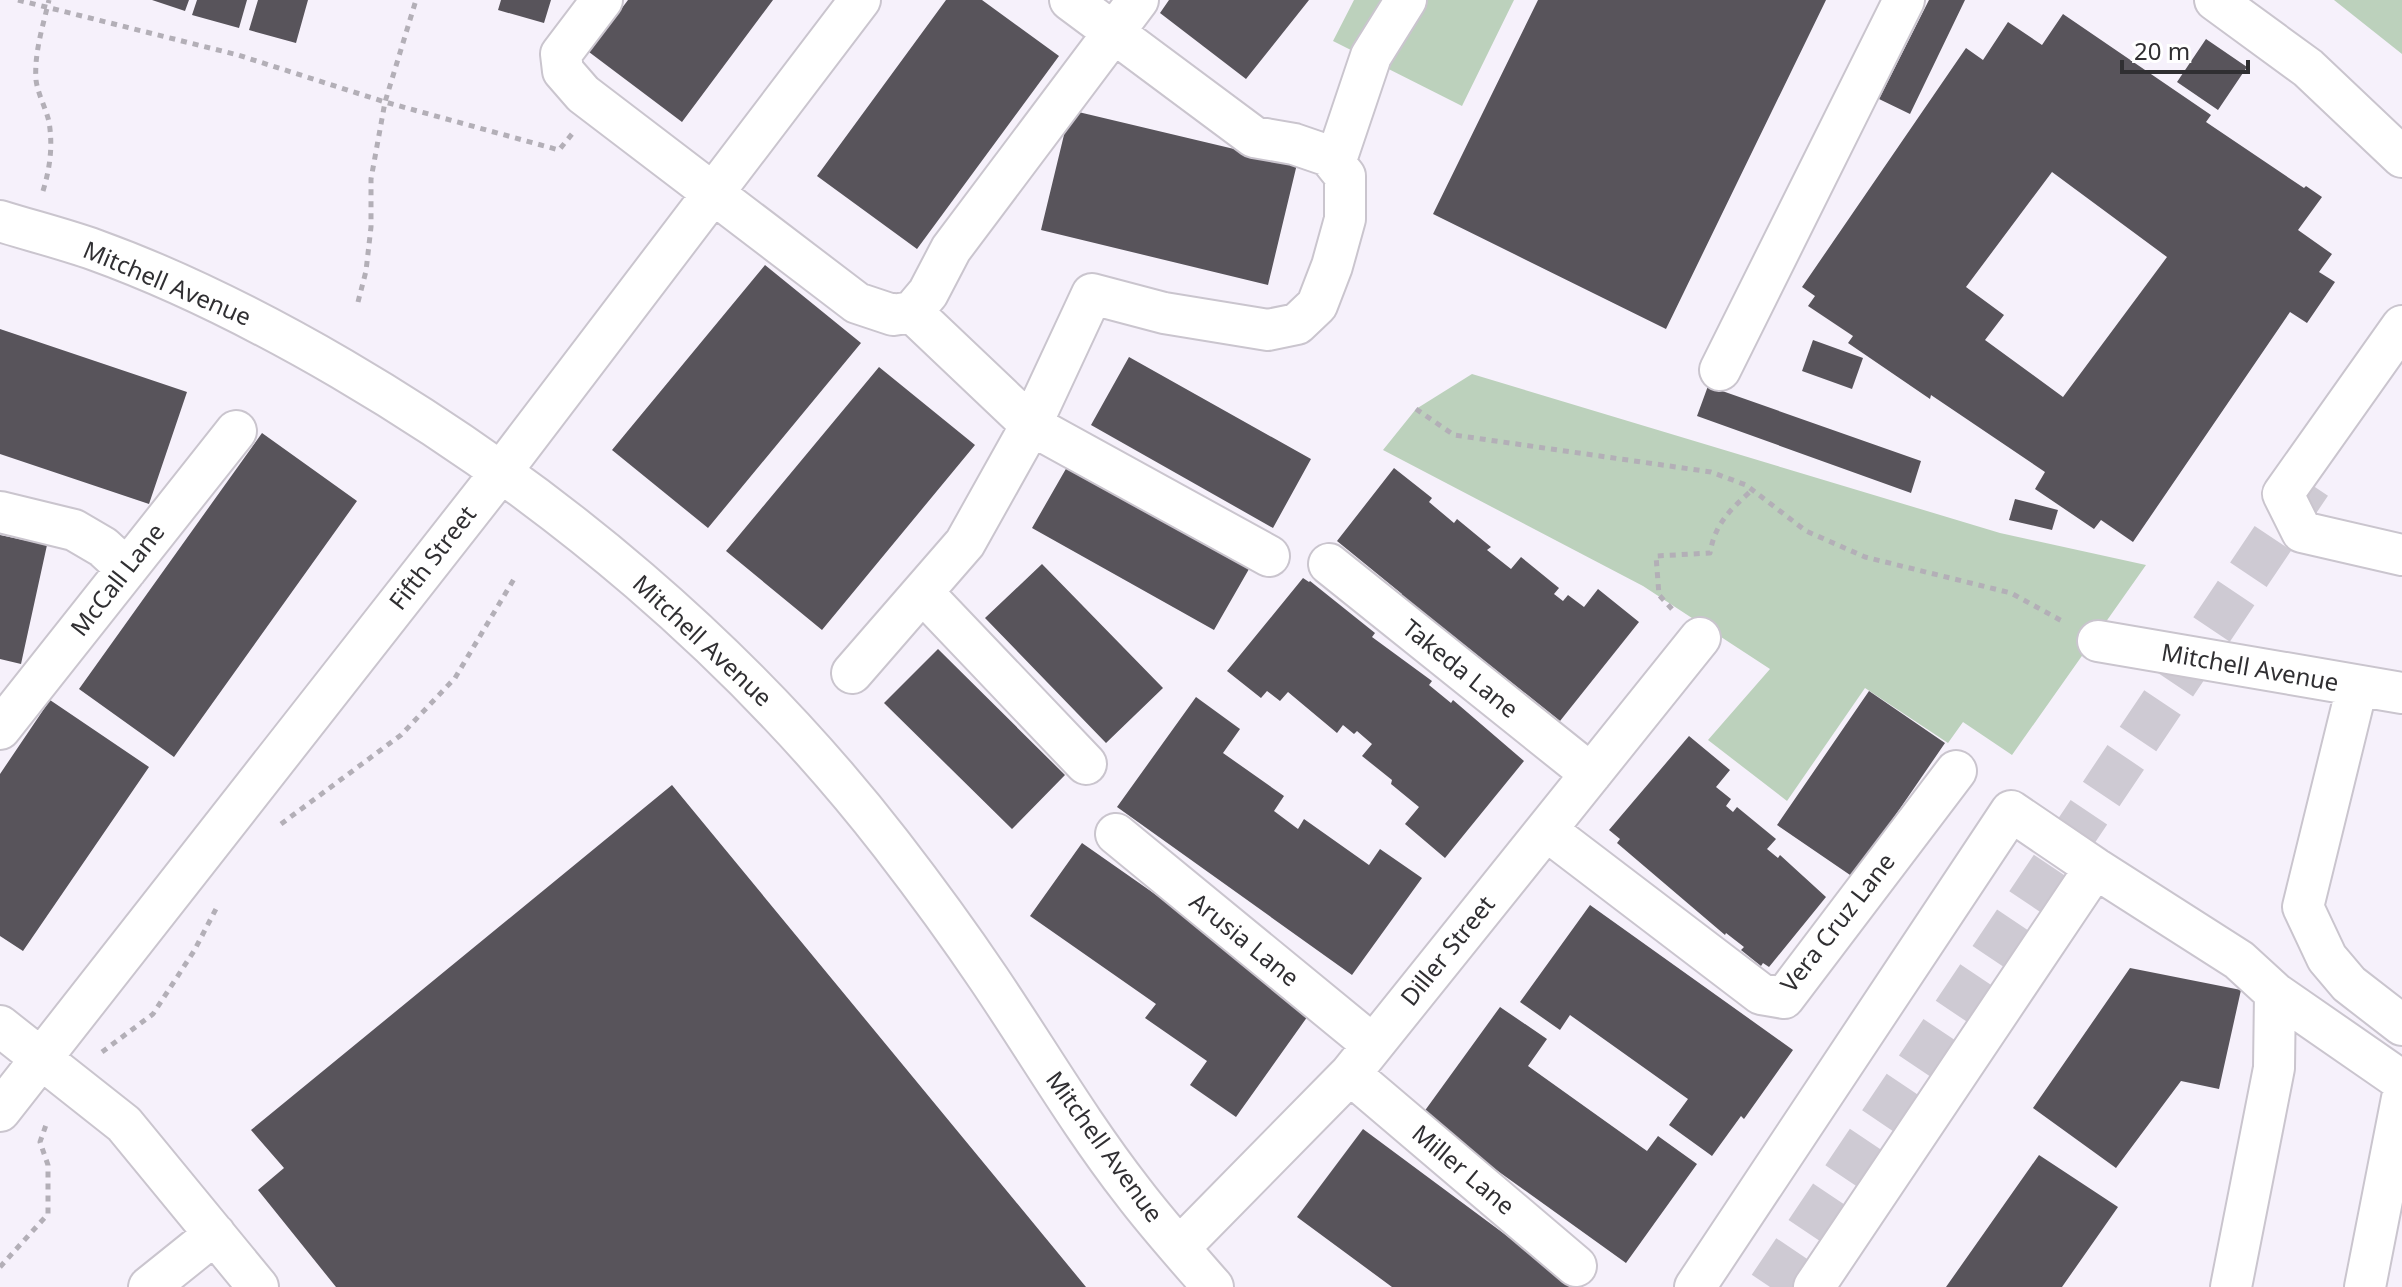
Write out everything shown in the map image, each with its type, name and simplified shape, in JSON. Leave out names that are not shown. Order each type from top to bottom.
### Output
[{"type":"street","points":[[602,0],[561,54],[563,71],[595,104],[857,303],[893,315],[912,312],[928,293],[951,249],[1138,0]]},
{"type":"street","name":"Fifth Street","points":[[0,1111],[501,472],[860,0]]},
{"type":"street","points":[[852,673],[965,543],[1031,425],[1092,294],[1164,313],[1268,330],[1297,324],[1317,305],[1332,266],[1345,219],[1345,176],[1329,156],[1294,144],[1254,137],[1070,0]]},
{"type":"street","points":[[1335,163],[1371,56],[1406,0]]},
{"type":"street","points":[[1720,370],[1904,0]]},
{"type":"street","points":[[2215,0],[2308,68],[2402,157]]},
{"type":"street","name":"Mitchell Avenue","points":[[16,226],[95,250],[233,309],[371,386],[501,472],[577,530],[680,616],[776,711],[837,779],[942,912],[1132,1191],[1213,1287]]},
{"type":"street","points":[[912,312],[1031,425],[1269,556]]},
{"type":"street","points":[[2402,326],[2283,494],[2302,532],[2402,555]]},
{"type":"street","name":"McCall Lane","points":[[0,729],[236,431]]},
{"type":"street","points":[[0,512],[74,530],[103,547],[127,569]]},
{"type":"street","name":"Takeda Lane","points":[[1329,564],[1591,774]]},
{"type":"street","points":[[923,593],[1086,764]]},
{"type":"street","name":"Diller Street","points":[[1179,1248],[1361,1060],[1591,774],[1687,624]]},
{"type":"street","name":"Mitchell Avenue","points":[[2098,641],[2402,693]]},
{"type":"street","points":[[2357,687],[2303,907],[2327,958],[2349,984],[2402,1025]]},
{"type":"street","name":"Vera Cruz Lane","points":[[1546,830],[1761,994],[1784,998],[1956,771]]},
{"type":"street","points":[[1695,1287],[2011,811],[2239,960],[2275,993],[2402,1081]]},
{"type":"street","name":"Arusia Lane","points":[[1116,834],[1361,1060]]},
{"type":"street","points":[[1814,1287],[2095,868]]},
{"type":"street","points":[[2231,1287],[2274,1068],[2275,993]]},
{"type":"street","points":[[0,1026],[124,1124],[258,1287]]},
{"type":"street","name":"Miller Lane","points":[[1361,1060],[1576,1266]]},
{"type":"street","points":[[2365,1287],[2402,1098]]},
{"type":"street","points":[[149,1287],[215,1234]]},
{"type":"path","points":[[18,0],[48,3],[238,55],[385,102],[559,150],[595,104]]},
{"type":"path","points":[[358,302],[368,256],[371,179],[385,102],[416,0]]},
{"type":"path","points":[[16,226],[49,172],[51,148],[48,122],[36,85],[35,66],[48,3]]},
{"type":"path","points":[[1416,409],[1454,435],[1711,472],[1752,490],[1817,537],[1865,557],[2011,593],[2098,641]]},
{"type":"path","points":[[1687,624],[1659,595],[1656,556],[1710,553],[1723,516],[1752,490]]},
{"type":"path","points":[[270,832],[401,735],[455,678],[514,579]]},
{"type":"path","points":[[102,1052],[153,1014],[194,951],[218,903]]},
{"type":"path","points":[[0,1267],[48,1214],[48,1165],[40,1142],[47,1122]]},
{"type":"green space","points":[[1354,0],[1514,0],[1462,106],[1333,41]]},
{"type":"green space","points":[[2334,0],[2402,0],[2402,54]]},
{"type":"green space","points":[[1472,374],[2000,533],[2146,565],[2012,755],[1963,722],[1948,743],[1865,688],[1787,801],[1708,740],[1770,669],[1643,586],[1383,450],[1416,409]]},
{"type":"building","points":[[152,0],[189,0],[185,11]]},
{"type":"building","points":[[197,0],[247,0],[239,28],[192,15]]},
{"type":"building","points":[[258,0],[308,0],[296,43],[249,30]]},
{"type":"building","points":[[501,0],[551,0],[544,23],[498,10]]},
{"type":"building","points":[[628,0],[773,0],[682,122],[589,52]]},
{"type":"building","points":[[946,0],[982,0],[1059,56],[917,249],[817,176]]},
{"type":"building","points":[[1169,0],[1309,0],[1246,79],[1160,13]]},
{"type":"building","points":[[1538,0],[1826,0],[1666,329],[1433,214]]},
{"type":"building","points":[[1929,0],[1965,0],[1910,114],[1879,99]]},
{"type":"building","points":[[2063,14],[2211,115],[2206,122],[2322,197],[2298,230],[2332,254],[2319,272],[2335,282],[2307,323],[2290,312],[2133,542],[2101,520],[2094,529],[2035,489],[2045,472],[1848,343],[1853,336],[1808,306],[1815,296],[1802,287],[1966,48],[1983,60],[2008,22],[2042,45]],"holes":[[[2052,172],[2167,257],[2063,397],[1985,340],[2004,315],[1966,287]]]},
{"type":"building","points":[[2206,39],[2247,67],[2218,110],[2177,82]]},
{"type":"building","points":[[1070,110],[1297,164],[1268,285],[1041,230]]},
{"type":"building","points":[[765,265],[861,343],[708,528],[612,450]]},
{"type":"building","points":[[0,329],[187,392],[149,504],[0,454]]},
{"type":"building","points":[[1813,340],[1863,358],[1852,389],[1802,371]]},
{"type":"building","points":[[1129,357],[1311,459],[1273,528],[1091,425]]},
{"type":"building","points":[[879,367],[975,445],[822,630],[726,551]]},
{"type":"building","points":[[1708,386],[1921,461],[1911,493],[1697,416]]},
{"type":"building","points":[[262,433],[357,501],[174,757],[79,689]]},
{"type":"building","points":[[1071,460],[1253,562],[1214,630],[1032,528]]},
{"type":"building","points":[[1394,468],[1432,498],[1429,502],[1454,523],[1457,519],[1491,547],[1487,550],[1511,569],[1521,557],[1559,588],[1554,594],[1563,601],[1568,595],[1584,607],[1598,589],[1639,622],[1560,721],[1423,612],[1418,612],[1401,598],[1402,594],[1337,541]]},
{"type":"building","points":[[2015,499],[2058,510],[2052,530],[2009,520]]},
{"type":"building","points":[[0,535],[47,545],[21,664],[0,659]]},
{"type":"building","points":[[1042,564],[1163,688],[1106,743],[985,618]]},
{"type":"building","points":[[1303,578],[1375,633],[1372,637],[1432,681],[1429,685],[1451,703],[1453,700],[1524,761],[1445,858],[1405,824],[1419,807],[1362,756],[1372,744],[1357,731],[1354,734],[1343,725],[1337,733],[1288,692],[1280,701],[1267,691],[1261,698],[1227,671]]},
{"type":"building","points":[[938,649],[1065,775],[1012,829],[884,703]]},
{"type":"building","points":[[1869,691],[1945,743],[1853,877],[1777,825]]},
{"type":"building","points":[[1196,697],[1240,729],[1223,753],[1284,796],[1274,811],[1298,829],[1304,819],[1369,865],[1380,849],[1422,878],[1352,975],[1117,807]]},
{"type":"building","points":[[50,700],[149,767],[23,951],[0,936],[0,774]]},
{"type":"building","points":[[1689,736],[1730,770],[1716,787],[1731,799],[1726,806],[1733,812],[1737,807],[1776,839],[1767,849],[1778,858],[1780,855],[1826,897],[1769,967],[1763,963],[1761,966],[1741,950],[1744,947],[1725,935],[1617,843],[1620,839],[1609,830]]},
{"type":"building","points":[[672,785],[1086,1287],[336,1287],[258,1190],[284,1168],[251,1130]]},
{"type":"building","points":[[1082,843],[1315,1006],[1236,1117],[1190,1085],[1207,1061],[1145,1018],[1156,1004],[1030,916]]},
{"type":"building","points":[[1590,905],[1793,1050],[1744,1119],[1741,1116],[1712,1156],[1669,1125],[1688,1099],[1570,1015],[1560,1030],[1520,1002]]},
{"type":"building","points":[[2130,968],[2241,990],[2219,1089],[2181,1081],[2116,1168],[2033,1108]]},
{"type":"building","points":[[1500,1007],[1547,1039],[1528,1066],[1647,1151],[1658,1136],[1697,1164],[1626,1263],[1421,1116]]},
{"type":"building","points":[[1363,1129],[1576,1287],[1392,1287],[1297,1217]]},
{"type":"building","points":[[2039,1155],[2118,1207],[2062,1287],[1946,1287]]},
{"type":"tunnel","points":[[1770,1287],[2312,480]]}]
